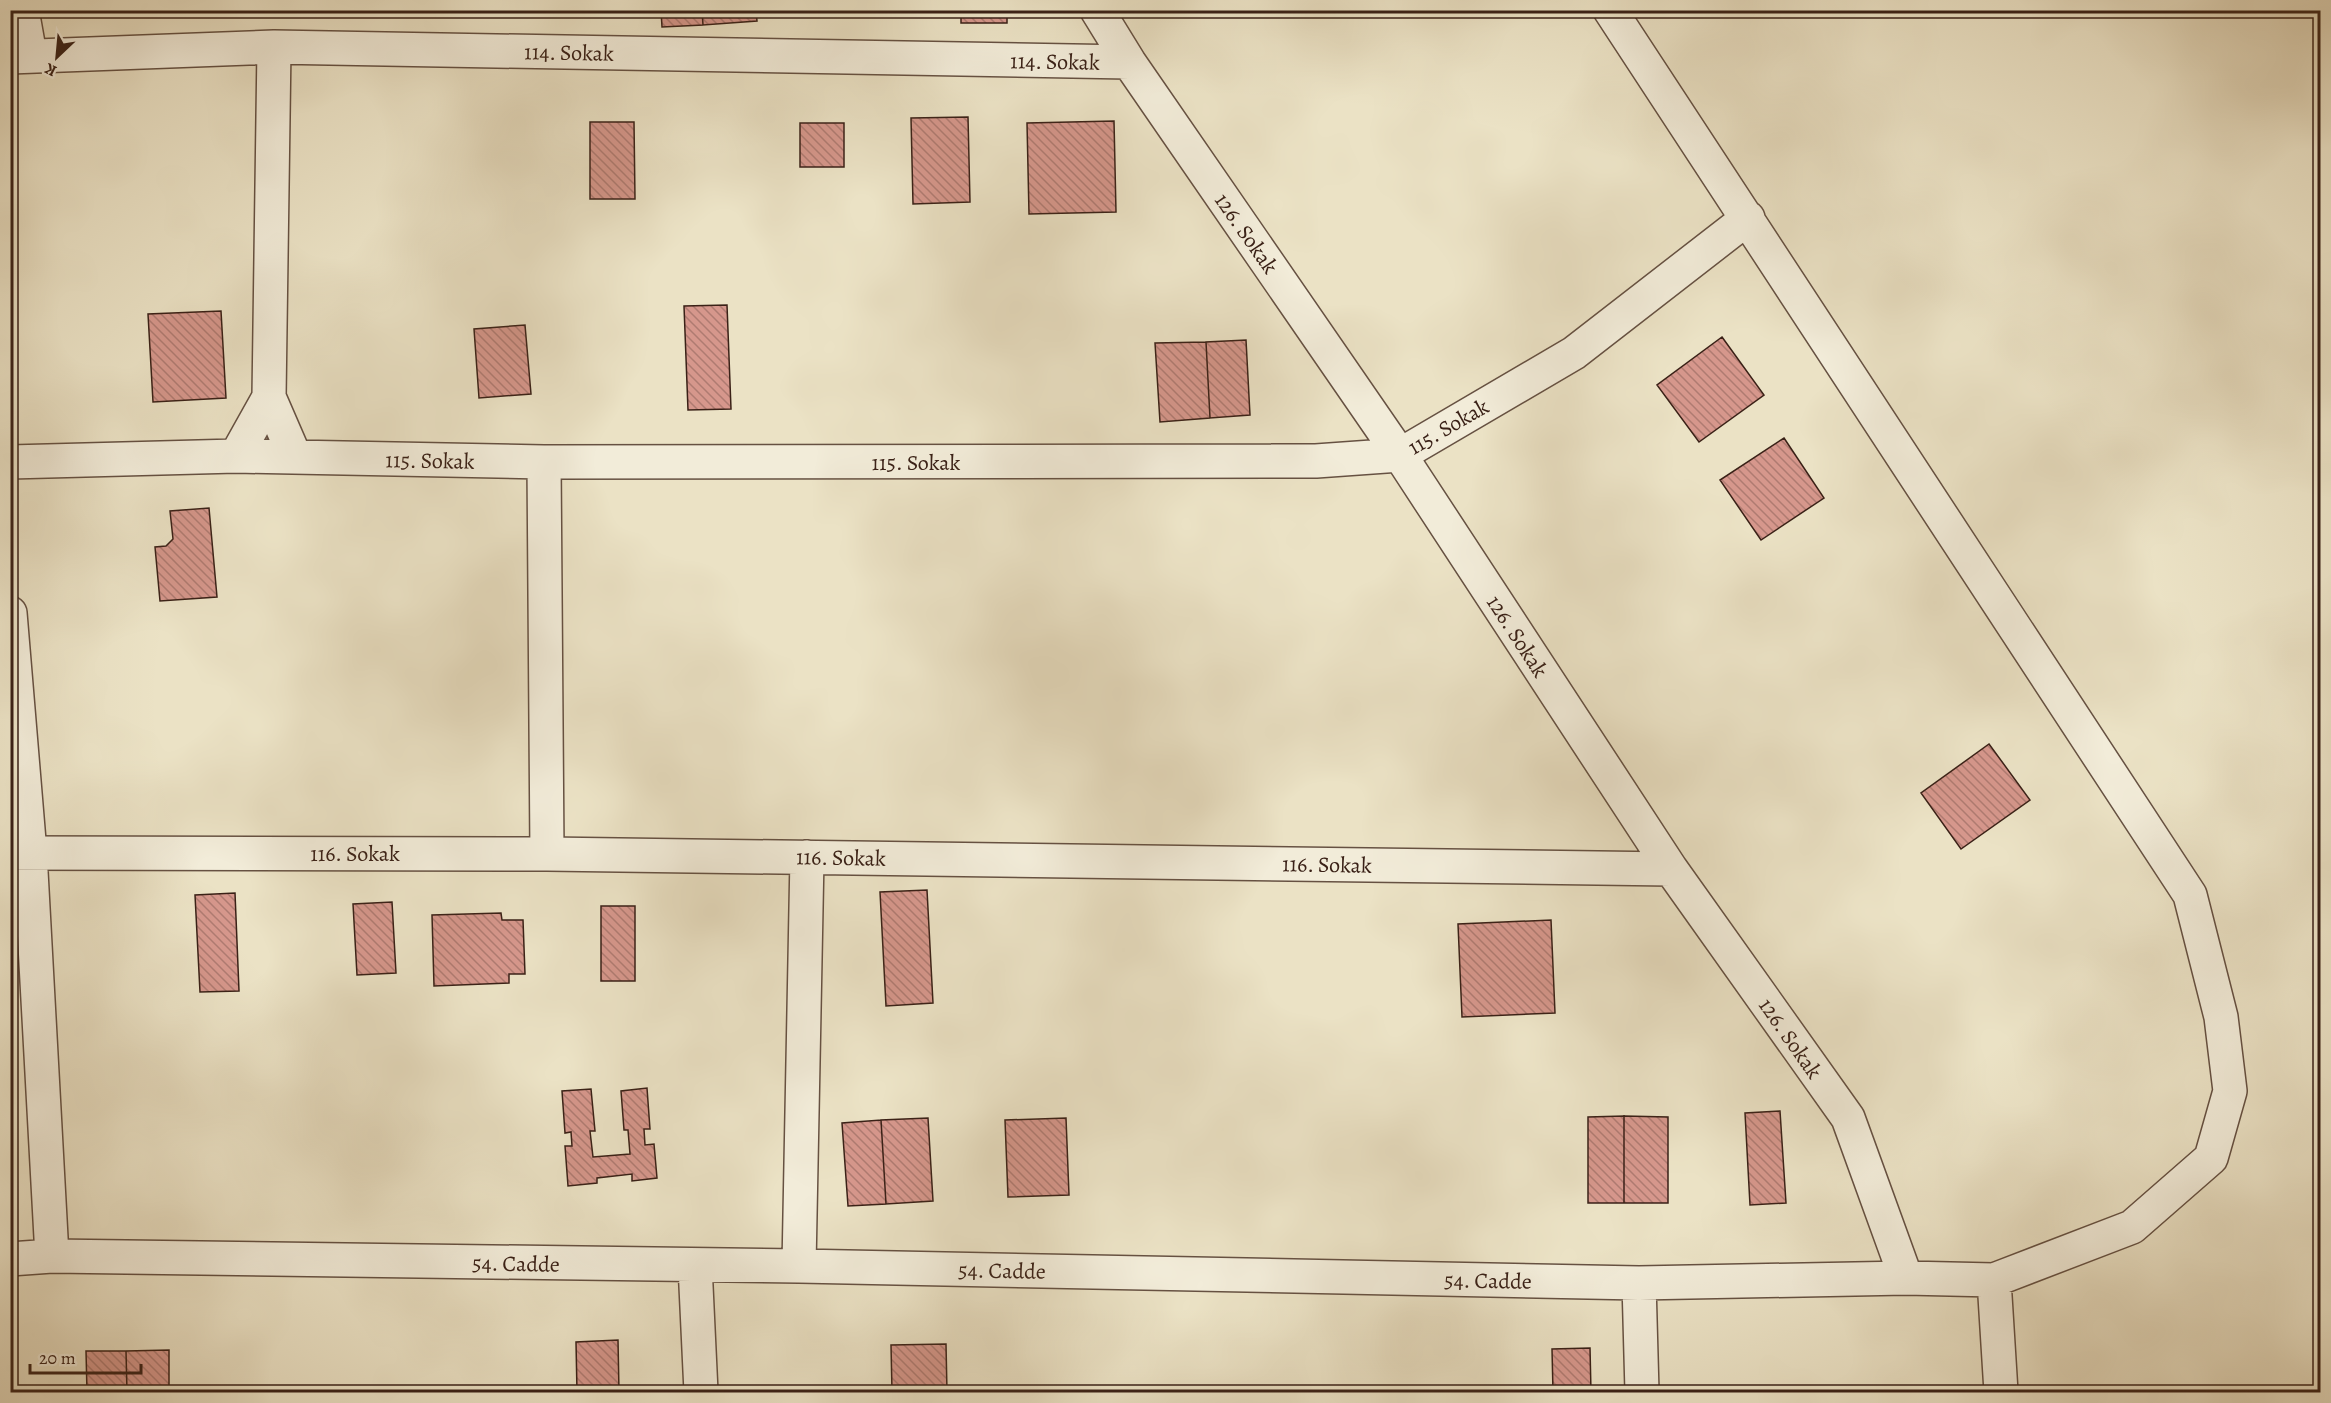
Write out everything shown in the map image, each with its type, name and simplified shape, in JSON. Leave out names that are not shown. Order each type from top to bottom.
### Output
[{"type":"street","points":[[20,56],[22,10]]},
{"type":"street","name":"126. Sokak","points":[[1097,10],[1129,62],[1400,455],[1671,869],[1848,1118],[1906,1278]]},
{"type":"street","points":[[1610,10],[2190,895],[2221,1017],[2230,1091],[2211,1158],[2132,1227],[1994,1280],[2001,1392]]},
{"type":"street","points":[[274,47],[269,397],[295,457]]},
{"type":"street","name":"114. Sokak","points":[[20,56],[274,47],[1129,62]]},
{"type":"street","name":"115. Sokak","points":[[10,462],[236,456],[544,462],[1316,461],[1400,455],[1574,353],[1748,218]]},
{"type":"street","points":[[236,456],[269,397]]},
{"type":"street","points":[[544,462],[547,854]]},
{"type":"street","points":[[10,613],[20,853],[52,1256]]},
{"type":"street","name":"116. Sokak","points":[[20,853],[547,854],[1671,869]]},
{"type":"street","points":[[799,1266],[807,857]]},
{"type":"street","name":"54. Cadde","points":[[10,1259],[52,1256],[799,1266],[1639,1283],[1906,1278],[1994,1280]]},
{"type":"street","points":[[694,1265],[701,1392]]},
{"type":"street","points":[[1639,1283],[1642,1392]]},
{"type":"building","points":[[314,10],[352,10],[352,12],[314,14]]},
{"type":"building","points":[[661,10],[702,10],[703,25],[662,27]]},
{"type":"building","points":[[702,10],[756,10],[757,21],[703,25]]},
{"type":"building","points":[[961,10],[1007,10],[1007,23],[961,23]]},
{"type":"building","points":[[968,117],[970,202],[913,204],[911,118]]},
{"type":"building","points":[[1114,121],[1116,212],[1029,214],[1027,123]]},
{"type":"building","points":[[590,122],[634,122],[635,199],[590,199]]},
{"type":"building","points":[[800,123],[844,123],[844,167],[800,167]]},
{"type":"building","points":[[727,305],[731,409],[688,410],[684,306]]},
{"type":"building","points":[[221,311],[226,398],[153,402],[148,314]]},
{"type":"building","points":[[525,325],[531,394],[479,398],[474,329]]},
{"type":"building","points":[[1722,337],[1764,395],[1699,442],[1657,385]]},
{"type":"building","points":[[1246,340],[1250,415],[1210,418],[1206,342]]},
{"type":"building","points":[[1206,342],[1210,418],[1160,422],[1155,343]]},
{"type":"building","points":[[1784,438],[1824,498],[1761,540],[1720,480]]},
{"type":"building","points":[[209,508],[217,597],[160,601],[155,547],[166,546],[173,539],[170,511]]},
{"type":"building","points":[[1989,744],[2030,800],[1961,849],[1921,793]]},
{"type":"building","points":[[927,890],[933,1003],[886,1006],[880,892]]},
{"type":"building","points":[[235,893],[239,991],[200,992],[195,895]]},
{"type":"building","points":[[392,902],[396,973],[357,975],[353,904]]},
{"type":"building","points":[[601,906],[635,906],[635,981],[601,981]]},
{"type":"building","points":[[501,913],[502,920],[523,920],[525,974],[509,974],[509,983],[434,986],[432,915]]},
{"type":"building","points":[[1551,920],[1555,1013],[1462,1017],[1458,924]]},
{"type":"building","points":[[647,1088],[650,1129],[644,1129],[645,1145],[654,1144],[657,1178],[632,1181],[632,1174],[597,1178],[597,1183],[568,1186],[565,1146],[572,1146],[571,1132],[565,1133],[562,1091],[591,1089],[595,1131],[590,1131],[593,1157],[630,1154],[628,1130],[624,1130],[621,1091]]},
{"type":"building","points":[[1780,1111],[1786,1203],[1750,1205],[1745,1113]]},
{"type":"building","points":[[1624,1116],[1668,1117],[1668,1203],[1624,1203]]},
{"type":"building","points":[[1624,1116],[1624,1203],[1588,1203],[1588,1117]]},
{"type":"building","points":[[928,1118],[933,1201],[886,1204],[881,1120]]},
{"type":"building","points":[[1066,1118],[1069,1195],[1008,1197],[1005,1120]]},
{"type":"building","points":[[881,1120],[886,1204],[848,1206],[842,1123]]},
{"type":"building","points":[[618,1340],[619,1392],[577,1392],[576,1342]]},
{"type":"building","points":[[946,1344],[947,1392],[892,1392],[891,1345]]},
{"type":"building","points":[[1590,1348],[1591,1392],[1553,1392],[1552,1349]]},
{"type":"building","points":[[169,1350],[169,1392],[127,1392],[126,1351]]},
{"type":"building","points":[[86,1351],[126,1351],[127,1392],[87,1392]]}]
